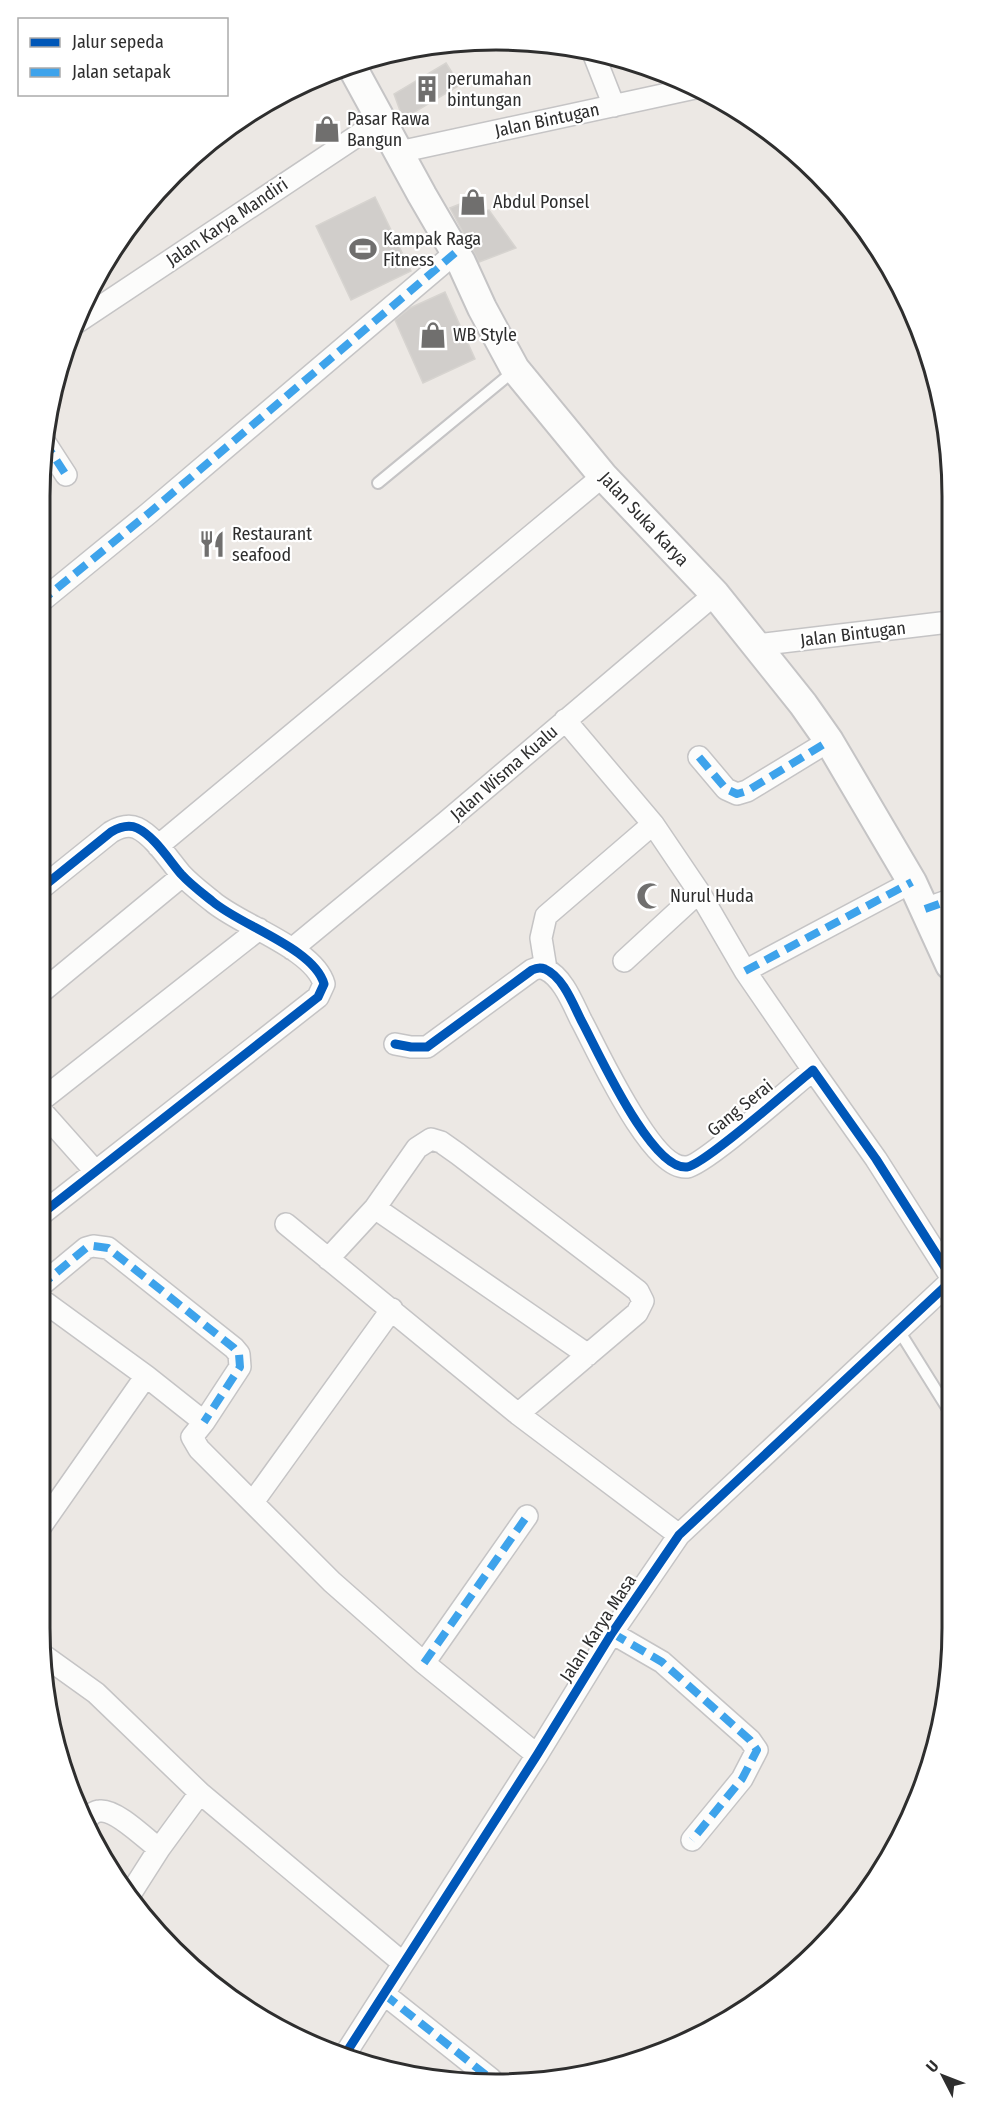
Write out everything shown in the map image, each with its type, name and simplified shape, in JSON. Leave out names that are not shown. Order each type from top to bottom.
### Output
[{"type":"main road","name":"Jalan Suka Karya","points":[[355,72],[455,253],[515,369],[603,476],[715,594],[803,704],[829,741],[912,882],[937,904],[942,927]]},
{"type":"street","points":[[596,61],[614,106]]},
{"type":"street","name":"Jalan Bintugan","points":[[399,152],[683,91]]},
{"type":"street","name":"Jalan Karya Mandiri","points":[[88,315],[381,120]]},
{"type":"street","points":[[50,594],[455,253]]},
{"type":"street","points":[[51,452],[66,475]]},
{"type":"street","points":[[158,846],[603,476]]},
{"type":"street","name":"Jalan Wisma Kualu","points":[[292,950],[715,594]]},
{"type":"street","name":"Jalan Bintugan","points":[[757,645],[942,623]]},
{"type":"street","points":[[565,720],[653,824],[699,892],[746,971],[876,1159],[942,1265]]},
{"type":"street","points":[[699,758],[726,789],[737,794],[747,791],[829,741]]},
{"type":"street","points":[[395,1044],[427,1047],[532,970],[546,969],[541,938],[546,916],[653,824]]},
{"type":"street","points":[[50,881],[117,829],[137,828],[158,846],[182,876],[216,905],[292,950],[319,972],[324,984],[318,997],[50,1207]]},
{"type":"street","points":[[50,985],[182,876]]},
{"type":"street","points":[[746,971],[912,882]]},
{"type":"street","points":[[624,961],[699,892]]},
{"type":"street","points":[[50,1093],[259,929]]},
{"type":"street","name":"Gang Serai","points":[[546,969],[560,982],[572,1002],[629,1111],[648,1141],[673,1165],[688,1167],[695,1164],[723,1144],[813,1070]]},
{"type":"street","points":[[50,1120],[95,1171]]},
{"type":"street","points":[[328,1259],[375,1208],[417,1148],[435,1140],[458,1154],[638,1291],[643,1301],[637,1313],[518,1414]]},
{"type":"street","points":[[375,1208],[588,1355]]},
{"type":"street","points":[[286,1224],[518,1414],[680,1535]]},
{"type":"street","points":[[50,1278],[86,1248],[93,1246],[108,1248],[234,1348],[240,1357],[240,1367],[204,1422],[193,1434],[192,1440],[195,1445],[332,1582],[424,1663],[537,1755]]},
{"type":"street","name":"Jalan Karya Masa","points":[[348,2050],[537,1755],[612,1633],[680,1535],[942,1287]]},
{"type":"street","points":[[50,1306],[146,1376],[204,1422]]},
{"type":"street","points":[[253,1502],[392,1310]]},
{"type":"street","points":[[50,1507],[146,1376]]},
{"type":"street","points":[[424,1663],[527,1516]]},
{"type":"street","points":[[612,1633],[662,1662],[750,1740],[757,1750],[742,1779],[692,1840]]},
{"type":"street","points":[[50,1659],[96,1693],[200,1793],[404,1963]]},
{"type":"street","points":[[134,1889],[200,1793]]},
{"type":"street","points":[[91,1816],[96,1812],[105,1812],[124,1821],[159,1850]]},
{"type":"street","points":[[384,1994],[485,2074]]},
{"type":"lane","points":[[378,483],[515,369]]},
{"type":"lane","points":[[898,1329],[942,1400]]},
{"type":"building","name":"perumahan bintungan","points":[[446,63],[460,85],[403,119],[394,94]]},
{"type":"building","name":"Kampak Raga Fitness","points":[[375,197],[411,271],[351,300],[316,226]]},
{"type":"building","points":[[478,197],[485,211],[489,210],[516,248],[479,262],[450,208]]},
{"type":"building","name":"WB Style","points":[[445,292],[475,359],[423,383],[395,320],[410,308]]},
{"type":"marked path","points":[[50,594],[149,513],[455,253]]},
{"type":"marked path","points":[[51,452],[66,475]]},
{"type":"marked path","points":[[699,757],[726,789],[737,794],[747,791],[829,741]]},
{"type":"marked path","points":[[745,971],[912,882]]},
{"type":"marked path","points":[[925,909],[942,903]]},
{"type":"marked path","points":[[50,1278],[86,1248],[93,1246],[108,1248],[234,1348],[239,1354],[240,1367],[204,1422]]},
{"type":"marked path","points":[[424,1663],[527,1516]]},
{"type":"marked path","points":[[612,1633],[662,1662],[750,1740],[757,1750],[742,1779],[692,1840]]},
{"type":"marked path","points":[[384,1994],[485,2074]]},
{"type":"cycle path","points":[[50,881],[111,832],[123,827],[137,828],[161,849],[196,888],[224,910],[306,959],[317,971],[324,984],[318,997],[50,1207]]},
{"type":"cycle path","points":[[395,1044],[427,1047],[532,970],[545,969],[557,978],[567,992],[626,1106],[642,1130],[658,1150],[673,1163],[687,1167],[729,1140],[813,1070],[876,1159],[942,1263]]},
{"type":"cycle path","points":[[348,2050],[537,1755],[612,1633],[679,1535],[942,1289]]},
{"type":"place","name":"perumahan bintungan","points":[[427,89]]},
{"type":"place","name":"Pasar Rawa Bangun","points":[[327,129]]},
{"type":"place","name":"Abdul Ponsel","points":[[473,202]]},
{"type":"place","name":"Kampak Raga Fitness","points":[[363,249]]},
{"type":"place","name":"WB Style","points":[[433,335]]},
{"type":"place","name":"Restaurant seafood","points":[[212,544]]},
{"type":"place","name":"Nurul Huda","points":[[650,896]]}]
